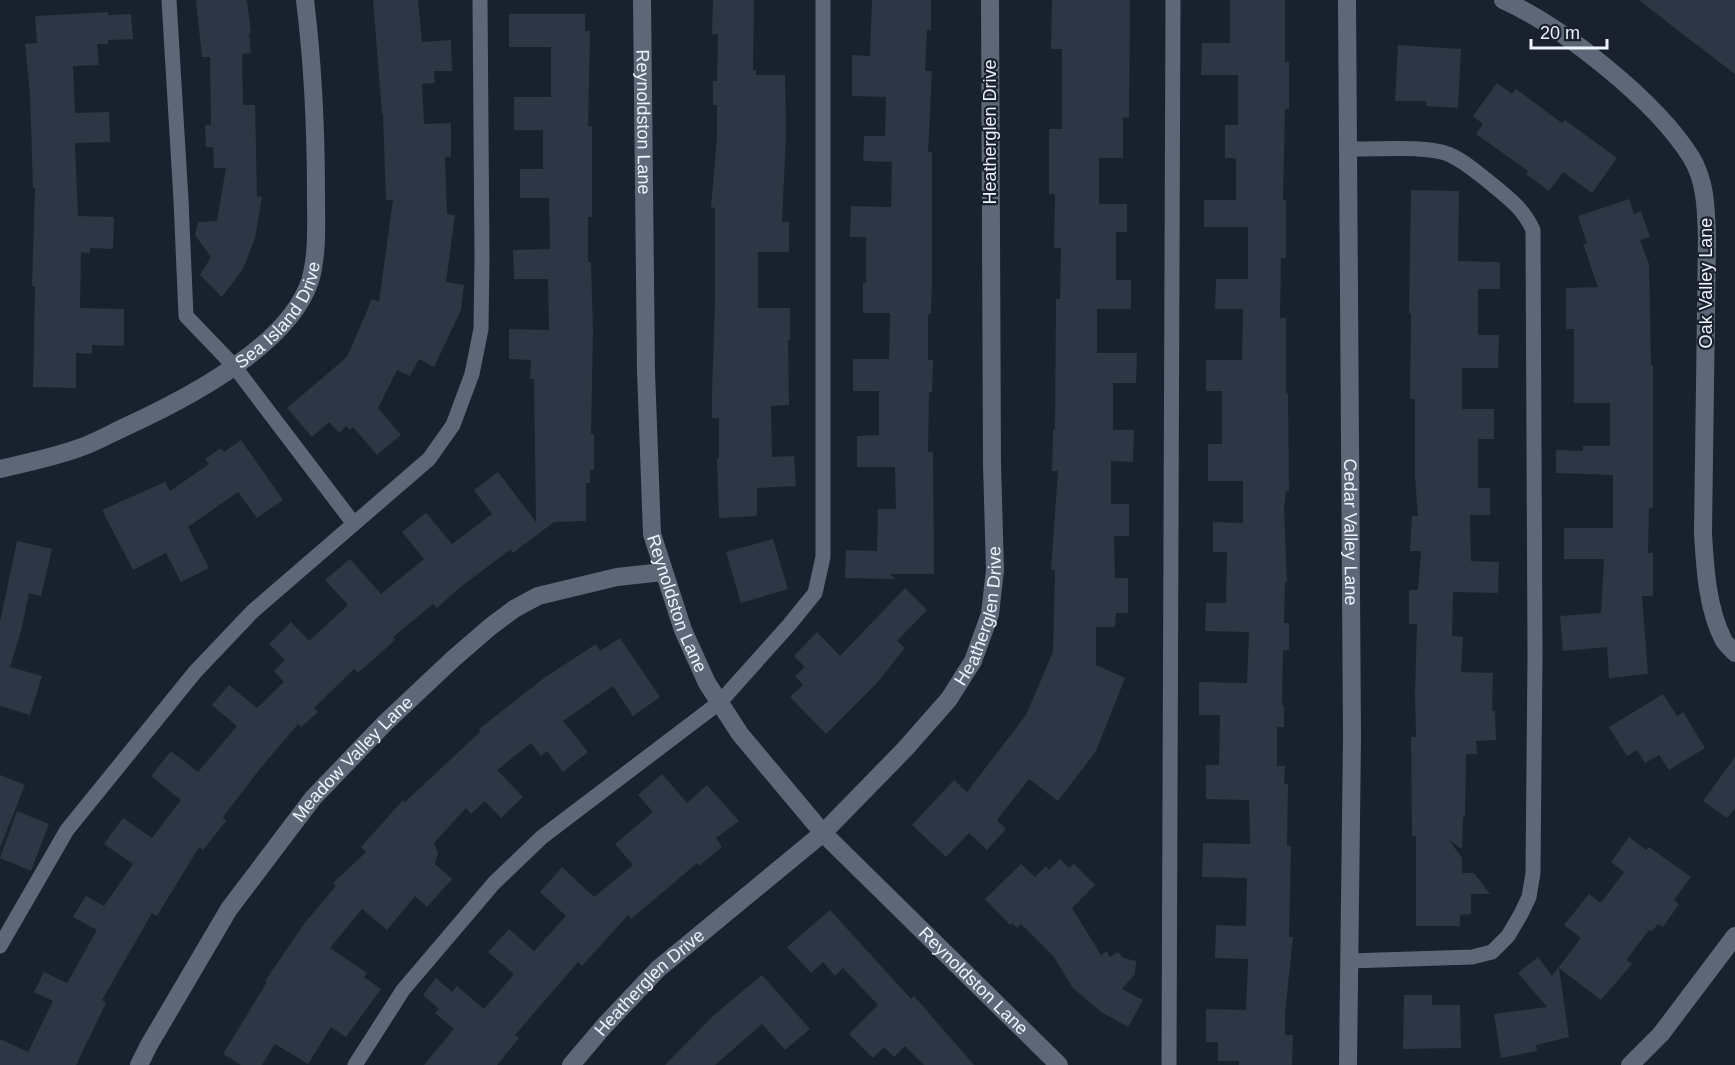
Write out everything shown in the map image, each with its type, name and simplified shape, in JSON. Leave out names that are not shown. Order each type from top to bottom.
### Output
[{"type":"street","name":"Sea Island Drive","points":[[0,469],[80,448],[154,414],[203,387],[260,348],[296,306],[309,282],[314,258],[316,128],[305,0]]},
{"type":"street","name":"Reynoldston Lane","points":[[642,0],[646,360],[651,534],[683,630],[707,683],[740,734],[823,833],[1059,1065]]},
{"type":"street","name":"Heatherglen Drive","points":[[571,1065],[658,969],[823,833],[905,749],[949,699],[973,661],[990,614],[995,570],[992,452],[990,0]]},
{"type":"street","name":"Cedar Valley Lane","points":[[1347,0],[1352,725],[1348,1065]]},
{"type":"street","name":"Oak Valley Lane","points":[[1503,0],[1526,10],[1589,53],[1640,98],[1671,131],[1692,158],[1705,193],[1707,237],[1703,533],[1706,574],[1714,612],[1723,640],[1735,653]]},
{"type":"street","name":"Meadow Valley Lane","points":[[139,1065],[229,909],[313,798],[385,723],[436,675],[490,627],[514,609],[538,597],[597,581],[663,572]]},
{"type":"street","points":[[1630,1065],[1661,1034],[1735,936]]},
{"type":"lane","points":[[170,0],[182,200],[186,316],[234,366],[354,524]]},
{"type":"lane","points":[[0,946],[67,830],[195,672],[252,611],[429,459],[453,425],[472,374],[482,317],[480,0]]},
{"type":"lane","points":[[355,1065],[403,990],[494,883],[542,837],[720,702],[815,593],[824,557],[823,0]]},
{"type":"lane","points":[[1169,1065],[1173,0]]},
{"type":"lane","points":[[1348,149],[1428,150],[1446,153],[1482,176],[1515,203],[1526,216],[1533,230],[1535,655],[1533,873],[1528,897],[1508,936],[1492,952],[1472,957],[1349,961]]},
{"type":"building","points":[[196,0],[247,0],[251,33],[249,33],[251,53],[242,54],[243,105],[255,105],[257,196],[262,197],[255,238],[243,269],[222,297],[200,275],[211,257],[195,235],[198,222],[217,221],[226,168],[214,168],[213,147],[206,147],[205,125],[211,125],[210,57],[202,57]]},
{"type":"building","points":[[373,0],[418,0],[422,42],[451,40],[452,71],[434,71],[435,83],[422,84],[424,124],[451,123],[451,157],[445,157],[447,214],[455,215],[446,282],[464,285],[461,310],[434,367],[419,359],[410,376],[397,370],[378,408],[401,435],[377,455],[353,427],[350,430],[346,426],[339,433],[329,422],[312,437],[287,408],[347,357],[372,299],[379,302],[393,200],[386,200],[383,114]]},
{"type":"building","points":[[713,0],[754,0],[753,70],[756,70],[756,75],[785,75],[786,133],[782,222],[789,222],[789,252],[758,252],[758,308],[790,308],[789,405],[771,406],[772,457],[794,456],[796,486],[757,488],[757,516],[719,518],[717,459],[719,458],[719,418],[712,418],[715,208],[711,207],[717,137],[717,105],[713,105],[713,81],[717,81],[718,34],[712,34]]},
{"type":"building","points":[[872,0],[931,0],[931,30],[927,30],[925,71],[932,71],[928,152],[932,152],[932,284],[931,314],[928,314],[928,360],[933,360],[932,392],[929,392],[928,452],[933,452],[934,574],[890,574],[895,579],[845,578],[846,550],[877,551],[878,509],[896,509],[895,467],[857,467],[857,436],[879,435],[879,391],[853,391],[853,359],[889,359],[890,313],[863,313],[863,283],[866,283],[866,237],[850,237],[851,206],[891,207],[892,162],[863,161],[864,136],[885,136],[886,97],[852,96],[852,55],[870,56]]},
{"type":"building","points":[[1052,0],[1130,0],[1129,118],[1123,117],[1123,158],[1099,158],[1099,204],[1127,204],[1127,232],[1116,232],[1116,280],[1131,280],[1131,309],[1097,309],[1097,353],[1137,353],[1136,383],[1113,383],[1113,430],[1134,430],[1133,462],[1111,461],[1111,504],[1129,504],[1129,536],[1114,536],[1115,578],[1128,578],[1128,613],[1116,613],[1115,627],[1096,627],[1096,665],[1125,678],[1096,751],[1058,801],[1029,779],[997,820],[1006,829],[987,850],[969,833],[946,857],[912,825],[954,780],[967,792],[1026,715],[1053,652],[1055,570],[1051,570],[1058,471],[1052,471],[1053,430],[1055,430],[1056,299],[1060,299],[1061,248],[1054,248],[1055,194],[1049,194],[1049,129],[1062,129],[1062,49],[1051,49]]},
{"type":"building","points":[[1230,0],[1285,0],[1285,62],[1289,62],[1289,109],[1285,109],[1283,200],[1286,200],[1286,258],[1281,258],[1280,318],[1286,318],[1289,491],[1286,491],[1284,508],[1287,583],[1285,582],[1284,623],[1289,623],[1289,650],[1283,650],[1284,727],[1277,727],[1277,766],[1285,766],[1284,784],[1288,784],[1287,846],[1291,846],[1289,937],[1293,937],[1285,1035],[1293,1035],[1292,1065],[1239,1065],[1239,1061],[1218,1061],[1218,1042],[1206,1042],[1206,1009],[1246,1010],[1248,959],[1215,958],[1216,925],[1246,926],[1247,878],[1202,877],[1203,843],[1250,844],[1249,800],[1206,799],[1206,765],[1219,765],[1220,715],[1199,715],[1199,682],[1247,683],[1249,632],[1205,631],[1206,603],[1226,603],[1227,552],[1213,552],[1213,522],[1243,523],[1243,481],[1208,481],[1208,444],[1222,444],[1222,391],[1206,391],[1206,360],[1242,360],[1243,309],[1215,309],[1216,279],[1248,279],[1248,227],[1204,227],[1204,200],[1236,200],[1236,158],[1225,158],[1225,125],[1238,125],[1238,75],[1201,75],[1202,43],[1230,43]]},
{"type":"building","points":[[1639,0],[1735,0],[1735,74],[1685,36]]},
{"type":"building","points":[[108,12],[108,15],[131,14],[133,39],[108,40],[108,44],[97,44],[99,65],[73,66],[75,113],[109,112],[110,142],[75,143],[78,216],[114,217],[113,249],[90,248],[90,253],[81,252],[80,308],[124,309],[124,346],[92,345],[92,354],[76,353],[76,388],[33,387],[35,286],[32,286],[35,188],[33,188],[30,94],[25,44],[37,43],[35,16]]},
{"type":"building","points":[[509,14],[585,14],[585,31],[590,31],[588,126],[592,126],[592,217],[588,217],[588,262],[591,262],[593,331],[591,434],[594,434],[594,470],[590,470],[590,483],[586,483],[586,521],[554,522],[513,553],[511,549],[437,608],[433,604],[393,637],[395,640],[358,673],[354,669],[314,708],[318,712],[301,727],[298,724],[223,817],[226,821],[203,850],[199,847],[157,916],[152,913],[102,1000],[106,1003],[76,1065],[0,1065],[0,1039],[28,1052],[53,1001],[34,992],[44,972],[67,983],[97,930],[73,917],[86,896],[104,906],[133,864],[104,844],[123,818],[152,838],[181,800],[151,776],[171,751],[198,772],[237,726],[212,705],[229,685],[257,708],[284,682],[274,671],[285,660],[269,644],[291,622],[309,641],[348,605],[325,580],[350,559],[381,594],[424,559],[402,532],[426,513],[452,544],[492,514],[474,490],[498,472],[536,522],[534,379],[530,379],[531,360],[509,359],[509,329],[549,330],[548,279],[514,279],[513,250],[550,249],[549,198],[520,198],[520,169],[543,169],[543,130],[514,130],[514,97],[551,97],[551,47],[509,47]]},
{"type":"building","points":[[1398,45],[1461,49],[1458,108],[1426,106],[1426,101],[1395,101]]},
{"type":"building","points":[[1497,83],[1512,94],[1516,89],[1562,123],[1565,120],[1617,158],[1592,193],[1563,172],[1549,191],[1526,174],[1528,171],[1476,134],[1483,124],[1473,116]]},
{"type":"building","points":[[1411,190],[1459,191],[1458,261],[1500,262],[1500,289],[1478,289],[1478,335],[1499,335],[1498,368],[1462,368],[1462,409],[1494,409],[1494,439],[1478,439],[1478,488],[1490,488],[1490,515],[1470,515],[1471,561],[1499,562],[1498,593],[1453,592],[1452,636],[1463,637],[1461,672],[1493,673],[1492,711],[1495,711],[1496,740],[1476,741],[1477,754],[1466,754],[1462,849],[1449,840],[1462,858],[1462,873],[1474,873],[1490,894],[1471,894],[1471,914],[1460,915],[1460,926],[1416,926],[1416,836],[1412,836],[1411,737],[1416,737],[1417,624],[1409,624],[1409,590],[1418,590],[1421,551],[1410,551],[1412,516],[1418,516],[1415,477],[1415,399],[1410,399]]},
{"type":"building","points":[[1629,199],[1634,214],[1641,211],[1650,237],[1640,240],[1649,264],[1651,365],[1653,365],[1653,508],[1649,508],[1648,553],[1653,553],[1653,596],[1642,596],[1648,674],[1609,678],[1607,647],[1563,651],[1560,616],[1601,613],[1604,559],[1564,559],[1564,528],[1613,528],[1613,475],[1556,473],[1556,450],[1583,451],[1583,446],[1610,446],[1610,403],[1574,403],[1574,329],[1566,329],[1566,288],[1598,287],[1583,244],[1587,243],[1578,216]]},
{"type":"building","points":[[241,440],[283,500],[257,518],[238,492],[188,527],[209,568],[181,582],[166,553],[133,570],[102,510],[165,482],[170,491],[209,464],[205,459],[221,448],[224,452]]},
{"type":"building","points":[[773,539],[788,589],[741,603],[726,552]]},
{"type":"building","points":[[17,541],[52,549],[41,596],[29,593],[10,667],[42,676],[30,715],[0,706],[0,622]]},
{"type":"building","points":[[905,588],[927,610],[897,641],[905,648],[876,684],[826,734],[790,697],[803,685],[795,676],[805,667],[794,656],[817,632],[840,656]]},
{"type":"building","points":[[620,638],[660,697],[633,716],[613,686],[563,721],[588,752],[563,772],[547,751],[541,756],[531,743],[497,770],[523,797],[501,818],[485,801],[471,814],[466,808],[434,843],[438,853],[435,864],[452,879],[427,907],[415,896],[387,930],[362,909],[330,948],[367,973],[364,977],[381,989],[346,1037],[331,1027],[308,1064],[275,1044],[262,1065],[241,1065],[223,1054],[267,982],[265,981],[304,924],[336,886],[333,883],[366,852],[361,847],[403,800],[405,802],[481,731],[479,729],[544,678],[596,644],[600,651]]},
{"type":"building","points":[[1663,694],[1677,716],[1683,712],[1705,748],[1669,770],[1659,755],[1645,763],[1637,750],[1627,756],[1609,727]]},
{"type":"building","points":[[1735,757],[1735,808],[1727,818],[1703,801]]},
{"type":"building","points":[[662,774],[687,803],[707,785],[739,821],[716,838],[722,847],[699,866],[697,863],[631,919],[628,915],[582,966],[578,962],[515,1035],[519,1038],[497,1065],[424,1065],[454,1029],[435,1013],[439,1009],[423,995],[436,978],[452,992],[457,986],[484,1009],[514,974],[488,952],[509,929],[534,951],[566,916],[540,892],[562,867],[594,897],[633,865],[615,844],[653,812],[638,795]]},
{"type":"building","points":[[0,775],[25,785],[1,845],[0,845]]},
{"type":"building","points":[[17,811],[49,824],[31,871],[0,858]]},
{"type":"building","points":[[1629,837],[1646,850],[1649,847],[1691,877],[1674,900],[1679,904],[1663,927],[1658,924],[1652,931],[1649,930],[1626,960],[1632,964],[1601,1000],[1559,968],[1569,1037],[1536,1045],[1537,1051],[1501,1058],[1494,1014],[1547,1007],[1518,973],[1538,957],[1552,976],[1581,938],[1564,925],[1589,894],[1601,903],[1624,872],[1611,862]]},
{"type":"building","points":[[1060,859],[1069,868],[1074,864],[1095,885],[1072,908],[1101,955],[1107,951],[1110,957],[1118,952],[1123,958],[1136,961],[1135,974],[1122,989],[1143,1000],[1128,1027],[1101,1012],[1073,988],[1053,956],[1021,924],[1017,928],[1012,923],[1010,925],[985,899],[1021,864],[1035,877],[1046,866],[1049,870]]},
{"type":"building","points":[[830,910],[911,999],[914,996],[974,1065],[924,1065],[905,1046],[894,1057],[884,1047],[873,1058],[849,1034],[878,1005],[843,968],[835,976],[823,962],[811,973],[787,947]]},
{"type":"building","points":[[762,975],[810,1029],[785,1050],[762,1024],[715,1065],[665,1065],[714,1015]]},
{"type":"building","points":[[1404,995],[1432,995],[1432,1005],[1460,1005],[1461,1048],[1403,1049]]}]
